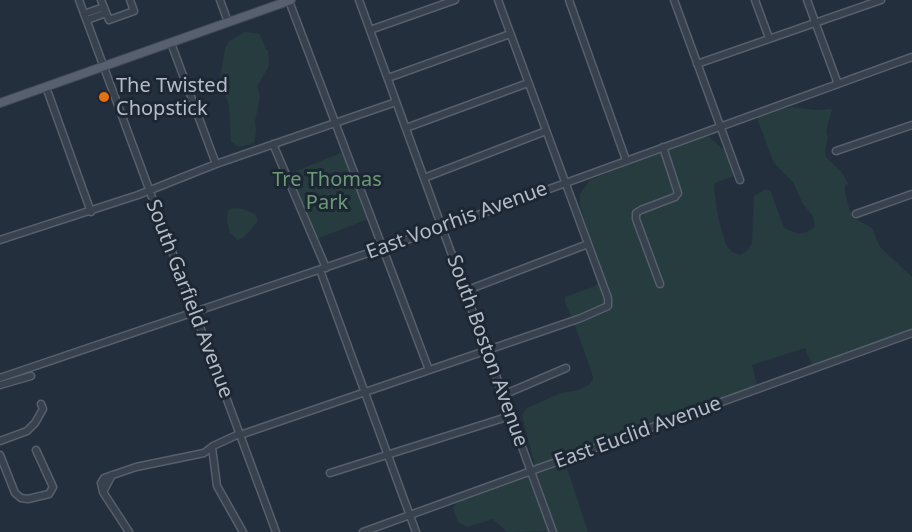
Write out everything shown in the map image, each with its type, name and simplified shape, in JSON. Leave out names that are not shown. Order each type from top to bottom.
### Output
[{"type":"main road","points":[[0,103],[290,1]]},
{"type":"street","name":"South Garfield Avenue","points":[[79,0],[276,532]]},
{"type":"street","points":[[86,17],[104,7],[109,20],[134,11],[130,0]]},
{"type":"street","points":[[220,0],[228,22]]},
{"type":"street","name":"South Boston Avenue","points":[[359,0],[552,532]]},
{"type":"street","points":[[370,30],[455,0]]},
{"type":"street","points":[[129,532],[101,486],[102,481],[112,475],[136,467],[204,453],[240,435],[486,351],[606,308],[609,304],[498,0]]},
{"type":"street","points":[[569,0],[626,160]]},
{"type":"street","points":[[684,0],[674,2],[740,180]]},
{"type":"street","points":[[755,0],[769,38]]},
{"type":"street","points":[[807,0],[838,84]]},
{"type":"street","points":[[697,64],[881,0]]},
{"type":"street","points":[[290,1],[429,370]]},
{"type":"street","points":[[387,78],[510,34]]},
{"type":"street","points":[[171,43],[216,164]]},
{"type":"street","name":"East Voorhis Avenue","points":[[0,378],[442,228],[912,57]]},
{"type":"street","points":[[406,128],[528,83]]},
{"type":"street","points":[[46,87],[91,212]]},
{"type":"street","points":[[0,240],[91,212],[216,164],[396,102]]},
{"type":"street","points":[[836,151],[912,125]]},
{"type":"street","points":[[424,178],[546,131]]},
{"type":"street","points":[[273,144],[323,269],[416,532]]},
{"type":"street","points":[[660,284],[636,219],[636,213],[675,197],[678,193],[663,147]]},
{"type":"street","points":[[856,214],[912,194]]},
{"type":"street","points":[[465,291],[588,244]]},
{"type":"street","name":"East Euclid Avenue","points":[[363,532],[912,333]]},
{"type":"street","points":[[503,395],[566,368]]},
{"type":"street","points":[[0,385],[31,376]]},
{"type":"street","points":[[0,441],[27,431],[43,410],[41,404]]},
{"type":"street","points":[[330,473],[510,416]]},
{"type":"street","points":[[212,447],[217,486],[243,532]]},
{"type":"street","points":[[0,455],[15,493],[21,498],[28,499],[49,494],[52,487],[36,450]]},
{"type":"green space","points":[[245,32],[260,34],[268,50],[269,66],[257,86],[260,97],[255,121],[254,143],[239,147],[231,142],[229,104],[221,86],[220,77],[225,49],[229,41]]},
{"type":"green space","points":[[792,107],[815,110],[832,109],[826,131],[828,138],[826,157],[843,174],[848,184],[845,185],[845,193],[854,218],[872,228],[880,247],[912,277],[912,330],[812,365],[805,348],[752,365],[757,386],[532,469],[534,461],[522,415],[527,408],[561,393],[579,390],[589,385],[593,379],[592,373],[574,323],[607,310],[611,305],[580,205],[580,194],[590,180],[706,134],[724,150],[734,171],[734,176],[715,183],[714,189],[718,217],[726,245],[732,252],[740,255],[752,244],[754,196],[766,189],[771,192],[784,228],[798,234],[807,232],[815,227],[813,216],[803,204],[793,182],[774,163],[757,118],[768,112]]},
{"type":"green space","name":"Tre Thomas Park","points":[[343,152],[368,219],[316,239],[289,174]]},
{"type":"green space","points":[[234,208],[255,214],[258,221],[244,237],[238,240],[230,233],[227,220],[228,210]]},
{"type":"green space","points":[[599,281],[607,301],[605,306],[572,318],[565,297],[595,286]]},
{"type":"green space","points":[[565,462],[588,532],[555,532],[534,473]]},
{"type":"green space","points":[[529,475],[550,531],[507,532],[493,519],[467,527],[458,522],[453,508],[459,501]]},
{"type":"place","name":"The Twisted Chopstick","points":[[104,97]]}]
